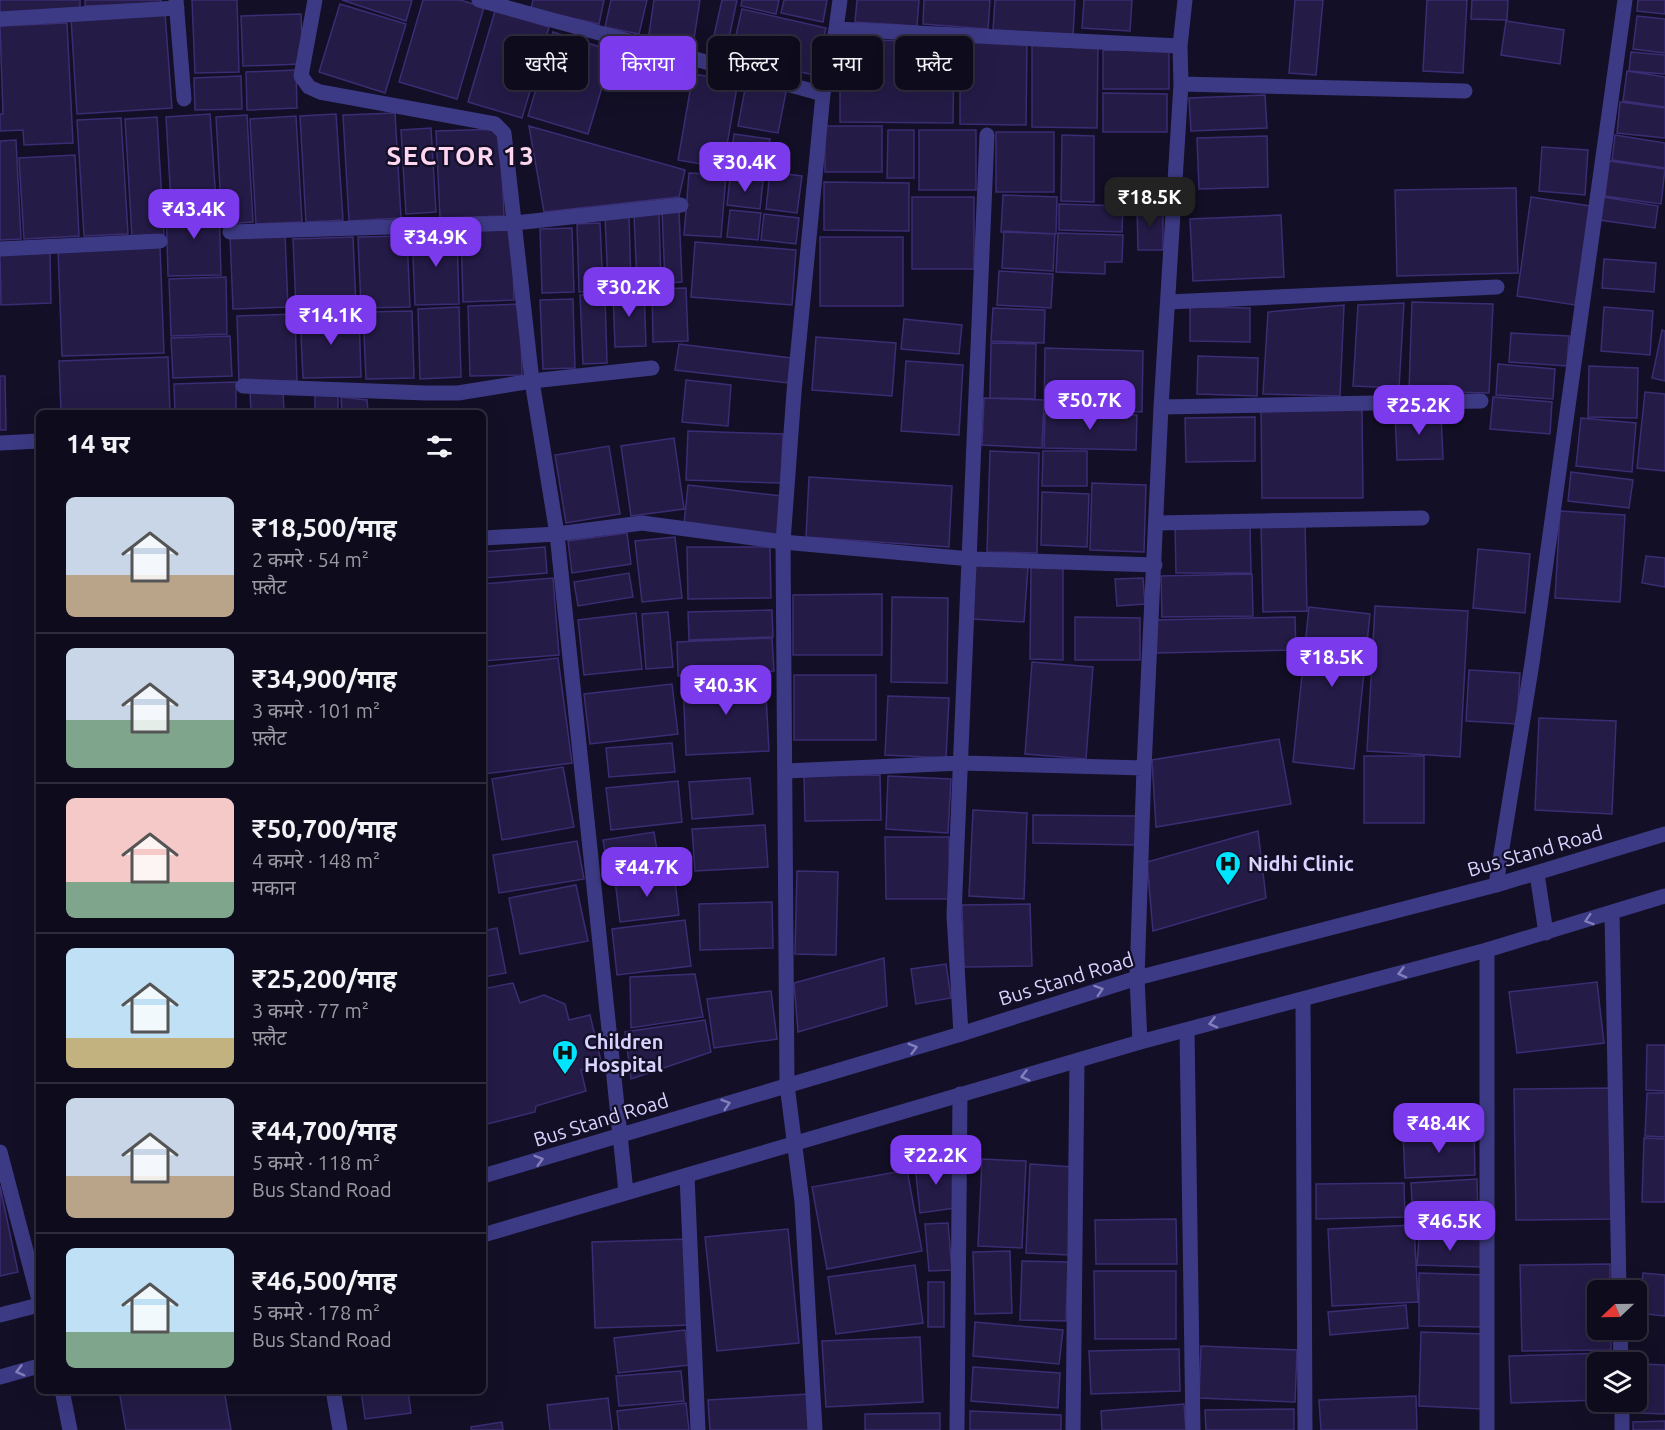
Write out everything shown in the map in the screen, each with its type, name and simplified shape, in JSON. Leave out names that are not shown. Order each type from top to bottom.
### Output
[{"type":"street","points":[[315,0],[302,76],[309,87],[320,92],[495,124],[504,133],[507,143],[532,381],[557,534],[626,1192]]},
{"type":"street","points":[[479,0],[823,94]]},
{"type":"street","points":[[814,1430],[802,1202],[787,1085],[783,543],[794,392],[823,94],[840,0]]},
{"type":"street","points":[[1140,1042],[1137,978],[1144,768],[1161,407],[1181,84],[1180,46],[1185,0]]},
{"type":"street","points":[[1496,885],[1532,663],[1624,0]]},
{"type":"street","points":[[0,19],[177,4],[184,99]]},
{"type":"street","points":[[836,29],[1180,46]]},
{"type":"street","points":[[1181,84],[1465,91]]},
{"type":"street","points":[[961,1034],[954,915],[987,135]]},
{"type":"street","points":[[230,232],[515,223],[681,205]]},
{"type":"street","points":[[0,249],[160,241]]},
{"type":"street","points":[[1168,302],[1497,287]]},
{"type":"street","points":[[243,386],[458,393],[532,381],[652,368]]},
{"type":"street","points":[[1161,407],[1481,401]]},
{"type":"street","points":[[0,443],[36,441]]},
{"type":"street","points":[[1157,523],[1422,518]]},
{"type":"street","points":[[486,538],[557,534],[642,523],[783,543],[970,559],[1155,565]]},
{"type":"street","points":[[786,771],[961,763],[1144,768]]},
{"type":"street","name":"Bus Stand Road","points":[[486,1175],[621,1137],[1137,978],[1537,874],[1665,834]]},
{"type":"street","points":[[1537,874],[1546,933]]},
{"type":"street","points":[[486,1234],[1140,1042],[1487,950],[1665,896]]},
{"type":"street","points":[[1612,913],[1619,1280]]},
{"type":"street","points":[[1486,1430],[1487,950]]},
{"type":"street","points":[[1304,1000],[1305,1430]]},
{"type":"street","points":[[1187,1030],[1193,1430]]},
{"type":"street","points":[[1073,1430],[1077,1062]]},
{"type":"street","points":[[957,1430],[960,1094]]},
{"type":"street","points":[[0,1152],[36,1289]]},
{"type":"street","points":[[687,1176],[698,1430]]},
{"type":"street","points":[[0,1316],[36,1306]]},
{"type":"street","points":[[0,1377],[36,1367]]},
{"type":"street","points":[[63,1394],[70,1430]]},
{"type":"street","points":[[334,1394],[340,1430]]},
{"type":"street","points":[[1622,1412],[1622,1430]]},
{"type":"building","points":[[0,0],[80,0],[80,10],[0,13]]},
{"type":"building","points":[[85,0],[161,0],[161,3],[85,6]]},
{"type":"building","points":[[192,0],[237,0],[239,72],[195,73]]},
{"type":"building","points":[[342,0],[412,0],[406,21]]},
{"type":"building","points":[[423,0],[460,0],[484,7],[457,99],[399,82]]},
{"type":"building","points":[[533,0],[604,0],[599,24],[531,9]]},
{"type":"building","points":[[611,0],[647,0],[639,34],[605,27]]},
{"type":"building","points":[[654,0],[700,0],[694,36],[649,34]]},
{"type":"building","points":[[722,0],[737,0],[729,36],[714,36]]},
{"type":"building","points":[[742,0],[779,0],[776,14],[741,6]]},
{"type":"building","points":[[784,0],[827,0],[823,22],[781,13]]},
{"type":"building","points":[[857,0],[919,0],[917,26],[855,22]]},
{"type":"building","points":[[924,0],[990,0],[988,29],[923,24]]},
{"type":"building","points":[[995,0],[1075,0],[1073,36],[993,30]]},
{"type":"building","points":[[1084,0],[1132,0],[1130,31],[1082,28]]},
{"type":"building","points":[[1295,0],[1323,0],[1316,75],[1289,73]]},
{"type":"building","points":[[1427,0],[1467,0],[1463,73],[1423,71]]},
{"type":"building","points":[[1472,0],[1508,0],[1507,20],[1471,19]]},
{"type":"building","points":[[1638,0],[1665,0],[1665,14],[1637,11]]},
{"type":"building","points":[[340,4],[406,24],[385,93],[319,72]]},
{"type":"building","points":[[742,9],[826,28],[824,36],[812,36],[812,74],[800,72],[800,36],[736,36]]},
{"type":"building","points":[[495,11],[549,27],[546,36],[504,36],[504,90],[530,90],[522,118],[468,102]]},
{"type":"building","points":[[165,13],[172,108],[77,114],[71,19]]},
{"type":"building","points":[[301,14],[303,64],[243,66],[241,16]]},
{"type":"building","points":[[1637,16],[1665,19],[1665,53],[1633,49]]},
{"type":"building","points":[[1506,21],[1564,30],[1560,64],[1501,55]]},
{"type":"building","points":[[67,23],[73,143],[24,145],[23,130],[0,131],[0,114],[3,114],[0,26]]},
{"type":"building","points":[[553,32],[566,36],[552,36]]},
{"type":"building","points":[[883,40],[895,40],[895,90],[953,90],[953,123],[840,122],[840,90],[883,90]]},
{"type":"building","points":[[973,42],[1027,43],[1026,125],[960,124],[960,90],[973,90]]},
{"type":"building","points":[[588,43],[600,47],[601,90],[588,134],[528,116],[536,90],[588,90]]},
{"type":"building","points":[[1032,45],[1098,45],[1097,128],[1032,127]]},
{"type":"building","points":[[1103,50],[1169,51],[1169,89],[1103,89]]},
{"type":"building","points":[[1631,52],[1665,55],[1665,74],[1629,71]]},
{"type":"building","points":[[296,70],[297,108],[247,110],[246,72]]},
{"type":"building","points":[[1627,71],[1665,77],[1665,107],[1623,101]]},
{"type":"building","points":[[696,74],[708,76],[708,90],[736,90],[723,168],[678,160],[690,90],[696,90]]},
{"type":"building","points":[[241,76],[242,109],[195,110],[194,78]]},
{"type":"building","points":[[745,90],[786,92],[778,133],[738,126]]},
{"type":"building","points":[[1103,93],[1167,94],[1167,132],[1103,132]]},
{"type":"building","points":[[1265,95],[1267,128],[1191,131],[1189,98]]},
{"type":"building","points":[[1620,102],[1665,108],[1665,138],[1617,133]]},
{"type":"building","points":[[395,113],[401,218],[349,221],[343,115]]},
{"type":"building","points":[[210,114],[216,201],[171,203],[166,117]]},
{"type":"building","points":[[336,114],[343,220],[306,222],[300,116]]},
{"type":"building","points":[[247,115],[253,222],[222,224],[216,117]]},
{"type":"building","points":[[296,116],[302,222],[256,224],[250,119]]},
{"type":"building","points":[[157,117],[164,235],[132,237],[125,119]]},
{"type":"building","points":[[121,118],[128,234],[84,236],[77,120]]},
{"type":"building","points":[[529,126],[685,170],[679,197],[544,212]]},
{"type":"building","points":[[825,126],[882,126],[882,172],[825,172]]},
{"type":"building","points":[[431,128],[436,212],[406,214],[401,130]]},
{"type":"building","points":[[500,129],[504,216],[440,218],[436,131]]},
{"type":"building","points":[[888,130],[914,130],[914,178],[887,178]]},
{"type":"building","points":[[919,130],[976,130],[976,190],[919,190]]},
{"type":"building","points":[[996,132],[1054,132],[1054,192],[996,192]]},
{"type":"building","points":[[734,134],[770,139],[765,178],[729,174]]},
{"type":"building","points":[[1062,135],[1094,136],[1094,202],[1061,201]]},
{"type":"building","points":[[1615,135],[1665,143],[1665,168],[1612,160]]},
{"type":"building","points":[[1267,136],[1268,187],[1199,189],[1197,138]]},
{"type":"building","points":[[16,140],[21,239],[0,240],[0,141]]},
{"type":"building","points":[[1542,147],[1588,150],[1585,195],[1539,191]]},
{"type":"building","points":[[75,155],[79,236],[24,239],[19,158]]},
{"type":"building","points":[[1609,161],[1665,169],[1661,204],[1605,196]]},
{"type":"building","points":[[770,172],[802,176],[797,213],[766,209]]},
{"type":"building","points":[[689,173],[726,175],[721,237],[684,235]]},
{"type":"building","points":[[730,178],[763,181],[760,209],[727,205]]},
{"type":"building","points":[[824,182],[909,183],[909,231],[824,230]]},
{"type":"building","points":[[1516,188],[1518,273],[1397,276],[1395,190]]},
{"type":"building","points":[[1003,195],[1057,197],[1056,234],[1001,232]]},
{"type":"building","points":[[912,197],[974,197],[974,269],[912,269]]},
{"type":"building","points":[[1531,197],[1590,206],[1575,305],[1517,296]]},
{"type":"building","points":[[1603,197],[1658,206],[1655,228],[1600,220]]},
{"type":"building","points":[[219,204],[221,275],[168,276],[166,206]]},
{"type":"building","points":[[1059,204],[1123,206],[1122,232],[1059,230]]},
{"type":"building","points":[[1137,206],[1163,206],[1163,250],[1138,250]]},
{"type":"building","points":[[662,210],[679,210],[682,282],[665,283]]},
{"type":"building","points":[[730,210],[761,213],[758,240],[727,237]]},
{"type":"building","points":[[659,214],[661,284],[637,285],[634,215]]},
{"type":"building","points":[[764,214],[799,218],[796,244],[761,240]]},
{"type":"building","points":[[1281,215],[1284,277],[1193,281],[1190,219]]},
{"type":"building","points":[[629,216],[631,284],[608,285],[605,217]]},
{"type":"building","points":[[600,223],[603,290],[579,292],[577,224]]},
{"type":"building","points":[[572,228],[574,292],[542,293],[540,229]]},
{"type":"building","points":[[512,230],[514,300],[463,302],[461,231]]},
{"type":"building","points":[[1004,231],[1055,234],[1053,271],[1002,268]]},
{"type":"building","points":[[457,232],[459,304],[415,305],[412,233]]},
{"type":"building","points":[[1058,233],[1123,235],[1122,262],[1105,262],[1105,274],[1056,272]]},
{"type":"building","points":[[285,234],[288,307],[233,309],[230,235]]},
{"type":"building","points":[[407,236],[410,307],[361,308],[358,237]]},
{"type":"building","points":[[353,237],[356,306],[296,308],[293,239]]},
{"type":"building","points":[[820,237],[903,237],[903,306],[820,306]]},
{"type":"building","points":[[695,242],[796,250],[792,305],[691,297]]},
{"type":"building","points":[[160,247],[164,353],[62,356],[58,250]]},
{"type":"building","points":[[50,253],[51,303],[1,305],[0,255]]},
{"type":"building","points":[[1604,259],[1656,263],[1654,292],[1602,288]]},
{"type":"building","points":[[999,271],[1053,274],[1051,308],[997,305]]},
{"type":"building","points":[[226,277],[227,334],[171,336],[169,279]]},
{"type":"building","points":[[686,288],[688,341],[653,342],[652,289]]},
{"type":"building","points":[[613,290],[644,290],[646,346],[615,347]]},
{"type":"building","points":[[580,295],[605,295],[607,363],[583,364]]},
{"type":"building","points":[[573,299],[575,368],[543,369],[540,300]]},
{"type":"building","points":[[1412,302],[1493,304],[1489,393],[1409,391]]},
{"type":"building","points":[[1404,303],[1399,388],[1353,386],[1358,305]]},
{"type":"building","points":[[520,304],[522,375],[470,376],[468,306]]},
{"type":"building","points":[[1344,305],[1340,396],[1263,394],[1268,312]]},
{"type":"building","points":[[459,307],[461,377],[420,379],[418,309]]},
{"type":"building","points":[[1190,307],[1250,308],[1250,342],[1190,341]]},
{"type":"building","points":[[1604,307],[1653,311],[1650,355],[1601,351]]},
{"type":"building","points":[[993,308],[1045,310],[1044,343],[991,341]]},
{"type":"building","points":[[412,311],[414,378],[366,379],[363,312]]},
{"type":"building","points":[[359,313],[361,377],[303,378],[300,315]]},
{"type":"building","points":[[295,314],[297,381],[239,383],[237,316]]},
{"type":"building","points":[[904,319],[962,325],[959,354],[901,349]]},
{"type":"building","points":[[1662,330],[1665,331],[1665,381],[1652,378]]},
{"type":"building","points":[[1511,333],[1569,336],[1567,366],[1509,362]]},
{"type":"building","points":[[230,336],[232,376],[173,378],[171,338]]},
{"type":"building","points":[[816,337],[896,343],[892,396],[812,390]]},
{"type":"building","points":[[991,343],[1036,344],[1035,399],[990,398]]},
{"type":"building","points":[[679,344],[791,358],[788,383],[675,370]]},
{"type":"building","points":[[1045,348],[1143,351],[1142,412],[1044,409]]},
{"type":"building","points":[[1198,356],[1258,358],[1257,396],[1197,394]]},
{"type":"building","points":[[168,357],[170,410],[61,410],[59,361]]},
{"type":"building","points":[[906,361],[963,365],[959,435],[901,431]]},
{"type":"building","points":[[1498,364],[1555,369],[1553,399],[1496,395]]},
{"type":"building","points":[[1589,366],[1638,368],[1637,418],[1588,417]]},
{"type":"building","points":[[0,376],[5,376],[6,430],[0,430]]},
{"type":"building","points":[[686,380],[731,385],[728,426],[682,422]]},
{"type":"building","points":[[236,382],[236,410],[175,410],[174,384]]},
{"type":"building","points":[[283,390],[284,410],[251,410],[250,391]]},
{"type":"building","points":[[338,392],[338,410],[315,410],[315,393]]},
{"type":"building","points":[[1645,392],[1665,394],[1665,471],[1637,468]]},
{"type":"building","points":[[341,397],[367,400],[368,410],[342,410]]},
{"type":"building","points":[[1493,397],[1552,402],[1550,434],[1490,429]]},
{"type":"building","points":[[984,398],[1044,400],[1042,448],[982,445]]},
{"type":"building","points":[[1261,409],[1362,409],[1363,498],[1262,498]]},
{"type":"building","points":[[1045,413],[1137,415],[1136,450],[1044,448]]},
{"type":"building","points":[[1441,413],[1443,459],[1397,460],[1395,414]]},
{"type":"building","points":[[1255,417],[1255,461],[1186,462],[1185,418]]},
{"type":"building","points":[[1581,418],[1636,423],[1632,472],[1576,466]]},
{"type":"building","points":[[688,431],[783,434],[781,483],[686,480]]},
{"type":"building","points":[[674,438],[684,509],[631,516],[621,446]]},
{"type":"building","points":[[609,446],[620,514],[566,523],[555,455]]},
{"type":"building","points":[[990,451],[1039,453],[1037,553],[987,552]]},
{"type":"building","points":[[1043,451],[1087,451],[1087,486],[1042,486]]},
{"type":"building","points":[[1571,472],[1633,480],[1629,508],[1568,501]]},
{"type":"building","points":[[809,477],[952,486],[949,547],[806,537]]},
{"type":"building","points":[[1092,483],[1146,485],[1144,552],[1090,550]]},
{"type":"building","points":[[688,485],[782,496],[778,535],[684,524]]},
{"type":"building","points":[[1042,492],[1089,494],[1087,547],[1041,545]]},
{"type":"building","points":[[1560,511],[1625,515],[1620,602],[1555,598]]},
{"type":"building","points":[[1305,523],[1307,611],[1263,612],[1261,524]]},
{"type":"building","points":[[1250,526],[1251,573],[1176,573],[1175,527]]},
{"type":"building","points":[[627,533],[631,564],[572,573],[568,541]]},
{"type":"building","points":[[675,537],[682,598],[642,602],[635,541]]},
{"type":"building","points":[[545,547],[547,573],[486,578],[486,552]]},
{"type":"building","points":[[687,547],[770,547],[771,598],[688,599]]},
{"type":"building","points":[[1478,549],[1530,554],[1525,613],[1473,608]]},
{"type":"building","points":[[1646,556],[1665,558],[1665,587],[1642,583]]},
{"type":"building","points":[[976,564],[1028,567],[1024,622],[972,619]]},
{"type":"building","points":[[1031,567],[1063,567],[1063,660],[1030,659]]},
{"type":"building","points":[[629,573],[633,597],[578,606],[574,582]]},
{"type":"building","points":[[1252,574],[1253,616],[1162,617],[1161,576]]},
{"type":"building","points":[[553,578],[559,655],[486,661],[486,584]]},
{"type":"building","points":[[1143,578],[1145,604],[1117,606],[1115,579]]},
{"type":"building","points":[[882,594],[882,655],[793,655],[793,595]]},
{"type":"building","points":[[892,597],[948,598],[947,683],[891,682]]},
{"type":"building","points":[[1375,606],[1468,611],[1460,757],[1367,751]]},
{"type":"building","points":[[1309,607],[1370,614],[1354,769],[1293,762]]},
{"type":"building","points":[[772,610],[773,637],[689,640],[688,612]]},
{"type":"building","points":[[668,612],[673,667],[646,669],[642,614]]},
{"type":"building","points":[[636,613],[642,669],[584,675],[578,620]]},
{"type":"building","points":[[1075,617],[1140,618],[1140,660],[1075,660]]},
{"type":"building","points":[[1295,617],[1296,650],[1156,653],[1155,620]]},
{"type":"building","points":[[772,638],[774,671],[678,676],[677,642]]},
{"type":"building","points":[[558,658],[572,763],[486,774],[486,667]]},
{"type":"building","points":[[1032,662],[1093,667],[1086,759],[1025,754]]},
{"type":"building","points":[[1469,670],[1520,673],[1517,724],[1466,721]]},
{"type":"building","points":[[794,675],[876,675],[876,740],[794,740]]},
{"type":"building","points":[[765,676],[769,751],[686,755],[683,680]]},
{"type":"building","points":[[672,684],[678,734],[590,744],[584,694]]},
{"type":"building","points":[[888,696],[949,698],[946,758],[885,755]]},
{"type":"building","points":[[1539,718],[1616,721],[1612,814],[1535,810]]},
{"type":"building","points":[[1279,739],[1291,804],[1156,827],[1152,760]]},
{"type":"building","points":[[672,743],[675,772],[609,777],[606,748]]},
{"type":"building","points":[[1364,756],[1424,756],[1424,823],[1364,823]]},
{"type":"building","points":[[563,767],[574,827],[502,840],[492,779]]},
{"type":"building","points":[[880,775],[881,820],[805,821],[804,776]]},
{"type":"building","points":[[888,776],[951,779],[948,833],[886,829]]},
{"type":"building","points":[[750,778],[753,814],[692,819],[689,782]]},
{"type":"building","points":[[678,781],[682,822],[611,830],[606,788]]},
{"type":"building","points":[[973,810],[1027,813],[1024,899],[969,896]]},
{"type":"building","points":[[1033,815],[1136,816],[1136,845],[1033,843]]},
{"type":"building","points":[[765,825],[768,867],[695,871],[692,829]]},
{"type":"building","points":[[1258,831],[1266,898],[1153,931],[1147,862]]},
{"type":"building","points":[[654,832],[660,869],[609,877],[603,840]]},
{"type":"building","points":[[885,837],[949,837],[950,899],[886,899]]},
{"type":"building","points":[[577,841],[584,879],[499,893],[493,855]]},
{"type":"building","points":[[797,871],[838,872],[836,955],[795,954]]},
{"type":"building","points":[[674,873],[679,915],[620,922],[615,880]]},
{"type":"building","points":[[576,885],[588,941],[520,954],[509,898]]},
{"type":"building","points":[[772,902],[773,948],[700,950],[699,904]]},
{"type":"building","points":[[1030,904],[1032,966],[964,967],[962,905]]},
{"type":"building","points":[[685,920],[691,966],[617,975],[612,929]]},
{"type":"building","points":[[497,928],[506,973],[486,976],[486,930]]},
{"type":"building","points":[[884,958],[887,1006],[798,1032],[794,983]]},
{"type":"building","points":[[946,964],[951,998],[916,1004],[911,969]]},
{"type":"building","points":[[695,974],[703,1017],[631,1028],[630,977]]},
{"type":"building","points":[[1597,982],[1604,1043],[1517,1053],[1509,992]]},
{"type":"building","points":[[513,983],[520,1003],[544,995],[565,1004],[569,1020],[590,1015],[602,1065],[581,1070],[586,1091],[536,1106],[535,1112],[486,1124],[486,988]]},
{"type":"building","points":[[771,991],[777,1039],[714,1048],[707,999]]},
{"type":"building","points":[[705,1020],[711,1052],[631,1079],[625,1032]]},
{"type":"building","points":[[1647,1045],[1665,1045],[1665,1091],[1646,1090]]},
{"type":"building","points":[[1613,1088],[1615,1219],[1516,1220],[1514,1089]]},
{"type":"building","points":[[1647,1093],[1665,1093],[1665,1137],[1645,1136]]},
{"type":"building","points":[[1474,1130],[1475,1175],[1405,1178],[1403,1133]]},
{"type":"building","points":[[1644,1138],[1665,1139],[1665,1202],[1642,1202]]},
{"type":"building","points":[[982,1159],[1026,1161],[1022,1248],[978,1246]]},
{"type":"building","points":[[956,1161],[955,1208],[920,1213],[915,1165]]},
{"type":"building","points":[[1030,1164],[1073,1167],[1069,1255],[1026,1253]]},
{"type":"building","points":[[907,1170],[922,1251],[827,1269],[812,1187]]},
{"type":"building","points":[[1477,1179],[1478,1220],[1413,1223],[1411,1183]]},
{"type":"building","points":[[1404,1183],[1405,1217],[1316,1219],[1316,1184]]},
{"type":"building","points":[[0,1186],[18,1272],[0,1276]]},
{"type":"building","points":[[1176,1219],[1177,1264],[1096,1264],[1095,1220]]},
{"type":"building","points":[[948,1223],[952,1270],[929,1271],[925,1224]]},
{"type":"building","points":[[1414,1225],[1418,1302],[1332,1306],[1328,1229]]},
{"type":"building","points":[[788,1229],[799,1343],[717,1351],[705,1237]]},
{"type":"building","points":[[1419,1237],[1482,1240],[1481,1267],[1417,1265]]},
{"type":"building","points":[[689,1239],[692,1325],[595,1328],[592,1242]]},
{"type":"building","points":[[1010,1251],[1012,1313],[975,1314],[973,1252]]},
{"type":"building","points":[[1022,1261],[1068,1262],[1066,1321],[1020,1320]]},
{"type":"building","points":[[1610,1264],[1610,1280],[1587,1280],[1587,1340],[1611,1340],[1611,1350],[1522,1351],[1520,1265]]},
{"type":"building","points":[[915,1265],[923,1323],[836,1334],[828,1277]]},
{"type":"building","points":[[1094,1271],[1176,1271],[1176,1339],[1095,1339]]},
{"type":"building","points":[[1419,1273],[1486,1275],[1485,1327],[1419,1326]]},
{"type":"building","points":[[1643,1273],[1665,1275],[1665,1316],[1647,1314],[1647,1280],[1642,1280]]},
{"type":"building","points":[[928,1282],[944,1282],[944,1327],[928,1327]]},
{"type":"building","points":[[1406,1305],[1408,1328],[1330,1335],[1328,1312]]},
{"type":"building","points":[[975,1322],[1063,1330],[1059,1364],[973,1356]]},
{"type":"building","points":[[685,1330],[689,1365],[618,1373],[614,1338]]},
{"type":"building","points":[[1421,1332],[1485,1334],[1483,1409],[1419,1406]]},
{"type":"building","points":[[920,1337],[923,1402],[826,1407],[822,1341]]},
{"type":"building","points":[[1201,1346],[1297,1350],[1295,1402],[1199,1398]]},
{"type":"building","points":[[1179,1349],[1180,1391],[1091,1394],[1089,1351]]},
{"type":"building","points":[[1587,1354],[1587,1400],[1511,1403],[1509,1356]]},
{"type":"building","points":[[1647,1364],[1665,1365],[1665,1414],[1639,1413],[1647,1412]]},
{"type":"building","points":[[973,1367],[1060,1373],[1058,1408],[971,1401]]},
{"type":"building","points":[[681,1371],[684,1401],[619,1406],[616,1376]]},
{"type":"building","points":[[120,1394],[225,1394],[231,1430],[126,1430]]},
{"type":"building","points":[[362,1394],[409,1394],[411,1413],[365,1419]]},
{"type":"building","points":[[809,1394],[812,1430],[710,1430],[708,1400]]},
{"type":"building","points":[[1416,1396],[1417,1430],[1321,1430],[1319,1400]]},
{"type":"building","points":[[608,1398],[612,1430],[550,1430],[547,1405]]},
{"type":"building","points":[[686,1403],[689,1430],[619,1430],[617,1411]]},
{"type":"building","points":[[1184,1404],[1186,1430],[1102,1430],[1101,1411]]},
{"type":"building","points":[[1294,1409],[1294,1430],[1206,1430],[1205,1410]]},
{"type":"building","points":[[970,1411],[1061,1415],[1061,1430],[970,1430]]},
{"type":"building","points":[[940,1413],[940,1430],[865,1430],[865,1414]]},
{"type":"building","points":[[1665,1421],[1665,1430],[1633,1430],[1633,1422]]},
{"type":"building","points":[[502,1422],[503,1430],[471,1430],[471,1427]]},
{"type":"place","name":"Nidhi Clinic","points":[[1228,887]]},
{"type":"place","name":"Children Hospital","points":[[565,1076]]},
{"type":"district","name":"SECTOR 13","points":[[461,156]]}]
